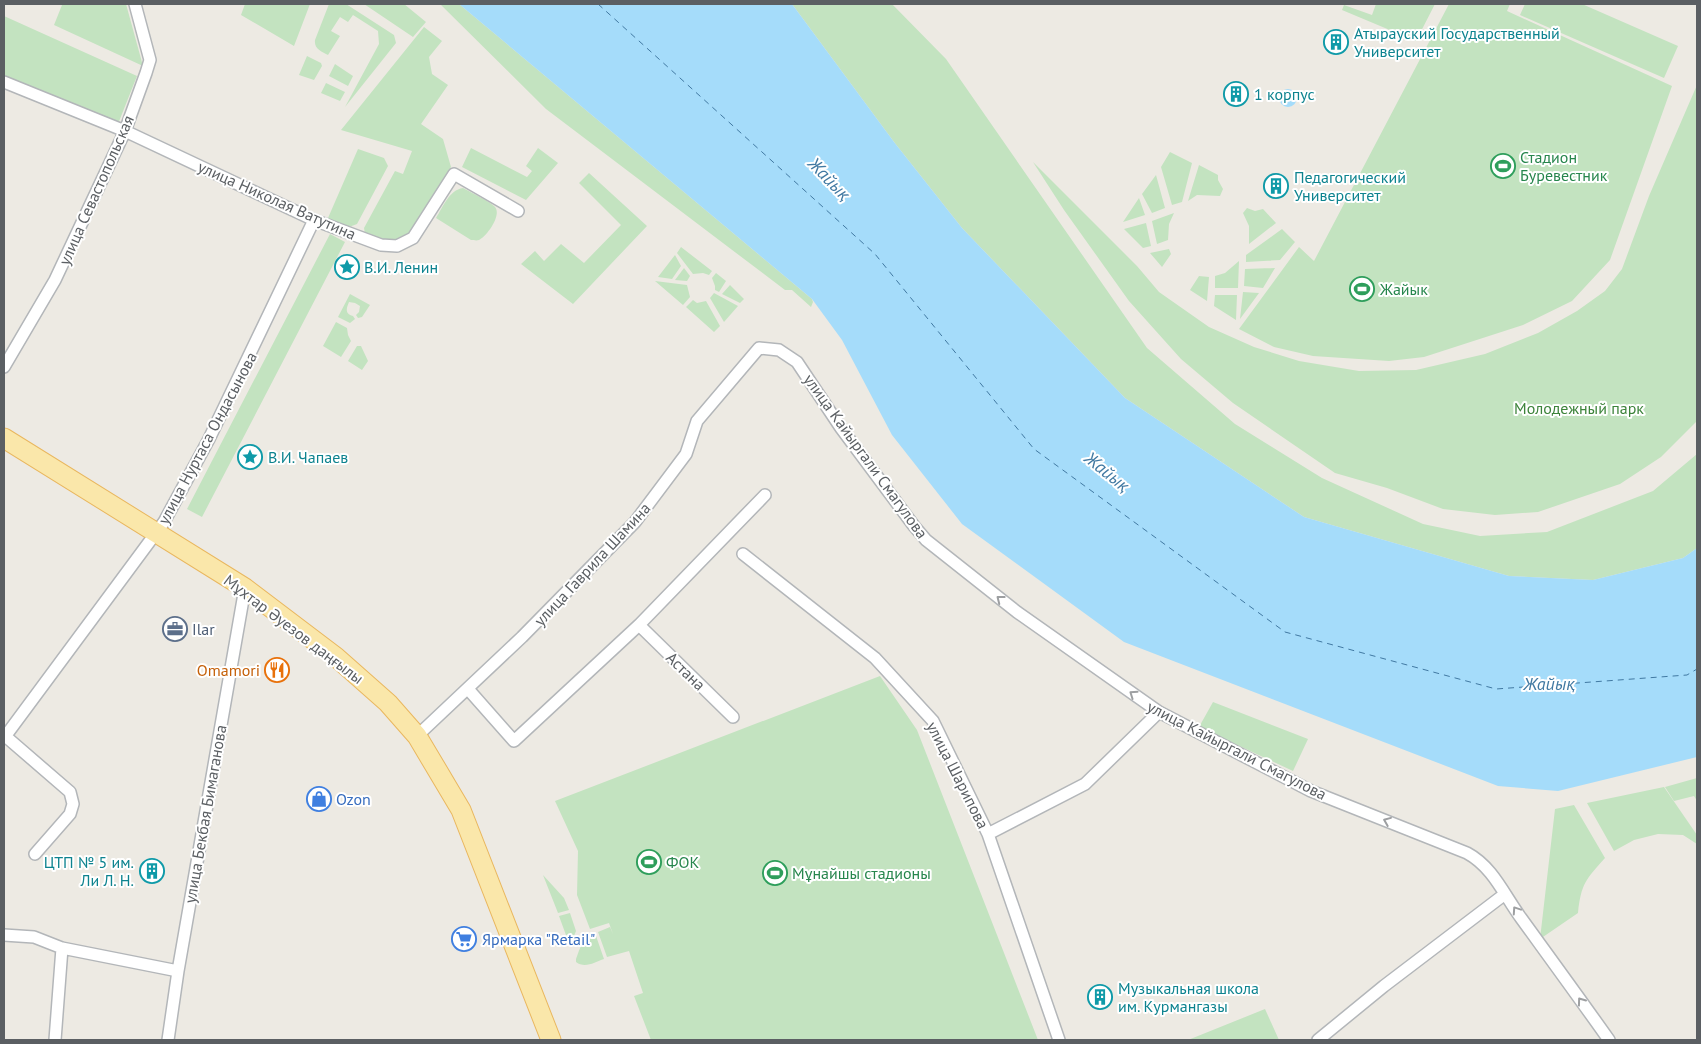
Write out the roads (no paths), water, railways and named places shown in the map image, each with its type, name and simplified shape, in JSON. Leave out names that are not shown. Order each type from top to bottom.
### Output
[{"type":"main road","name":"Мұхтар Әуезов даңғылы","points":[[4,438],[245,588],[336,657],[388,704],[417,736],[461,810],[551,1040]]},
{"type":"street","name":"улица Севастопольская","points":[[4,367],[55,280],[125,131],[150,60],[135,4]]},
{"type":"street","name":"улица Николая Ватутина","points":[[4,82],[125,131],[314,220],[382,245],[397,246],[413,238],[454,174],[518,211]]},
{"type":"street","name":"улица Нуртаса Ондасынова","points":[[4,736],[164,522],[209,439],[314,220]]},
{"type":"street","name":"улица Гаврила Шамина","points":[[417,736],[522,637],[635,522],[686,454],[697,421],[759,348]]},
{"type":"street","name":"улица Кайыргали Смагулова","points":[[759,348],[780,350],[797,362],[841,428],[926,540],[1016,612],[1159,712],[1311,791],[1467,853],[1477,859],[1486,867],[1609,1040]]},
{"type":"street","points":[[468,689],[514,741],[639,625],[765,496]]},
{"type":"street","name":"улица Шарипова","points":[[743,554],[875,658],[933,721],[988,834],[1059,1040]]},
{"type":"street","name":"улица Бекбая Бимаганова","points":[[168,1040],[178,971],[245,588]]},
{"type":"street","name":"Астана","points":[[639,625],[733,717]]},
{"type":"street","points":[[988,834],[1084,784],[1159,712]]},
{"type":"street","points":[[4,736],[70,792],[73,804],[70,814],[35,854]]},
{"type":"street","points":[[1318,1040],[1384,986],[1505,894]]},
{"type":"street","points":[[4,935],[34,937],[62,948],[178,971]]},
{"type":"street","points":[[55,1040],[62,948]]},
{"type":"water","name":"Жайық","points":[[459,4],[792,4],[894,142],[962,228],[1125,398],[1304,517],[1509,576],[1593,580],[1683,558],[1697,548],[1697,757],[1558,791],[1498,786],[1124,642],[962,524],[892,435],[842,340],[812,299]]},
{"type":"water","points":[[1288,89],[1294,92],[1297,98],[1294,104],[1288,107],[1282,104],[1279,98],[1282,92]]},
{"type":"place","name":"Атырауский Государственный Университет","points":[[1336,42]]},
{"type":"place","name":"1 корпус","points":[[1236,94]]},
{"type":"place","name":"Стадион Буревестник","points":[[1503,166]]},
{"type":"place","name":"Педагогический Университет","points":[[1276,186]]},
{"type":"place","name":"В.И. Ленин","points":[[347,267]]},
{"type":"place","name":"Жайык","points":[[1362,289]]},
{"type":"place","name":"В.И. Чапаев","points":[[250,457]]},
{"type":"place","name":"Ilar","points":[[175,629]]},
{"type":"place","name":"Omamori","points":[[277,670]]},
{"type":"place","name":"Ozon","points":[[319,799]]},
{"type":"place","name":"ФОК","points":[[649,862]]},
{"type":"place","name":"ЦТП № 5 им. Ли Л. Н.","points":[[152,871]]},
{"type":"place","name":"Мұнайшы стадионы","points":[[775,873]]},
{"type":"place","name":"Ярмарка \"Retail\"","points":[[464,939]]},
{"type":"place","name":"Музыкальная школа им. Курмангазы","points":[[1100,997]]},
{"type":"park label","name":"Молодежный парк","points":[[1579,408]]}]
